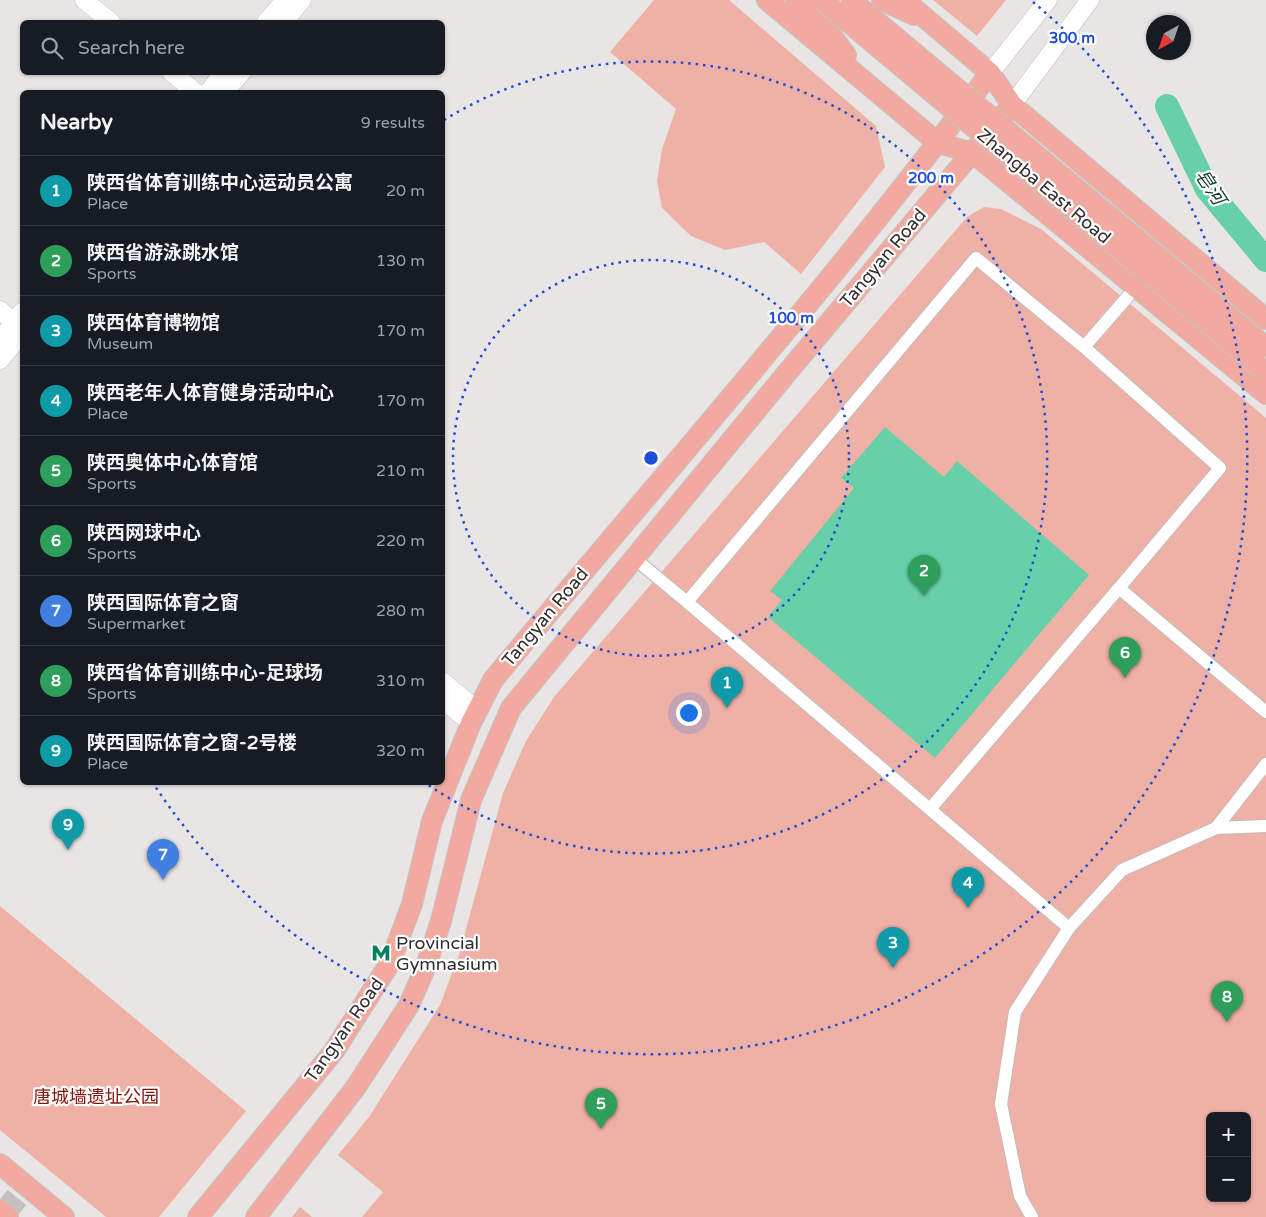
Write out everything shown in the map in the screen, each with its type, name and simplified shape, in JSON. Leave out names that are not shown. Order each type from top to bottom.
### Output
[{"type":"main road","points":[[84,0],[109,20]]},
{"type":"main road","points":[[268,20],[285,0]]},
{"type":"main road","points":[[286,20],[302,0]]},
{"type":"main road","points":[[767,0],[938,143]]},
{"type":"main road","points":[[796,0],[820,10],[866,82]]},
{"type":"main road","name":"Zhangba East Road","points":[[851,0],[1266,347]]},
{"type":"main road","points":[[882,0],[932,23]]},
{"type":"main road","points":[[904,0],[990,74],[1012,104],[1266,319]]},
{"type":"main road","points":[[990,74],[1048,0]]},
{"type":"main road","points":[[1012,104],[1090,0]]},
{"type":"main road","name":"Zhangba East Road","points":[[820,10],[1266,372]]},
{"type":"main road","name":"Tangyan Road","points":[[198,1217],[334,1051],[390,964],[412,904],[432,821],[474,716],[493,680],[756,366],[938,143],[990,74]]},
{"type":"main road","points":[[174,75],[192,90]]},
{"type":"main road","points":[[210,90],[222,75]]},
{"type":"main road","points":[[227,90],[239,75]]},
{"type":"main road","name":"Tangyan Road","points":[[256,1217],[356,1087],[408,1005],[426,966],[441,921],[471,800],[511,708],[790,368],[973,153],[1012,104]]},
{"type":"main road","name":"Zhangba East Road","points":[[938,143],[973,153],[1266,394]]},
{"type":"main road","points":[[0,310],[14,331],[0,360]]},
{"type":"main road","points":[[445,684],[474,716]]},
{"type":"main road","points":[[445,701],[474,716]]},
{"type":"main road","points":[[0,1164],[64,1217]]},
{"type":"main road","points":[[0,1210],[8,1217]]},
{"type":"street","points":[[687,602],[976,258],[1084,348],[1220,468],[930,809]]},
{"type":"street","points":[[1084,348],[1137,286]]},
{"type":"street","points":[[634,558],[1069,928]]},
{"type":"street","points":[[1119,588],[1266,712]]},
{"type":"street","points":[[1216,828],[1266,764]]},
{"type":"street","points":[[1032,1217],[1020,1196],[1001,1104],[1015,1012],[1069,928],[1122,870],[1216,828],[1266,826]]},
{"type":"green space","points":[[654,0],[729,0],[876,126],[885,167],[801,274],[764,242],[725,250],[691,236],[662,208],[657,181],[662,149],[676,109],[610,52]]},
{"type":"green space","points":[[933,0],[1006,0],[977,36]]},
{"type":"green space","points":[[984,207],[1001,209],[1041,229],[1266,418],[1266,1217],[362,1217],[383,1192],[338,1155],[369,1117],[440,1005],[459,955],[503,793],[526,741],[554,697],[967,217]]},
{"type":"green space","name":"唐城墙遗址公园","points":[[0,906],[246,1111],[159,1217],[106,1217],[0,1130]]},
{"type":"green space","points":[[300,1207],[312,1217],[292,1217]]},
{"type":"shaded area","points":[[885,427],[944,477],[957,461],[1089,575],[935,758],[768,617],[782,600],[770,591],[854,488],[841,478]]},
{"type":"waterway","name":"皂河","points":[[1167,106],[1207,189],[1266,260]]},
{"type":"tunnel","points":[[0,1199],[22,1217]]},
{"type":"place","name":"陕西省游泳跳水馆","points":[[924,596]]},
{"type":"place","name":"陕西网球中心","points":[[1125,678]]},
{"type":"place","name":"陕西省体育训练中心运动员公寓","points":[[727,708]]},
{"type":"place","name":"陕西国际体育之窗-2号楼","points":[[68,850]]},
{"type":"place","name":"陕西国际体育之窗","points":[[163,880]]},
{"type":"place","name":"陕西老年人体育健身活动中心","points":[[968,908]]},
{"type":"place","name":"Provincial Gymnasium","points":[[381,953]]},
{"type":"place","name":"陕西体育博物馆","points":[[893,968]]},
{"type":"place","name":"陕西省体育训练中心-足球场","points":[[1227,1022]]},
{"type":"place","name":"陕西奥体中心体育馆","points":[[601,1129]]}]
